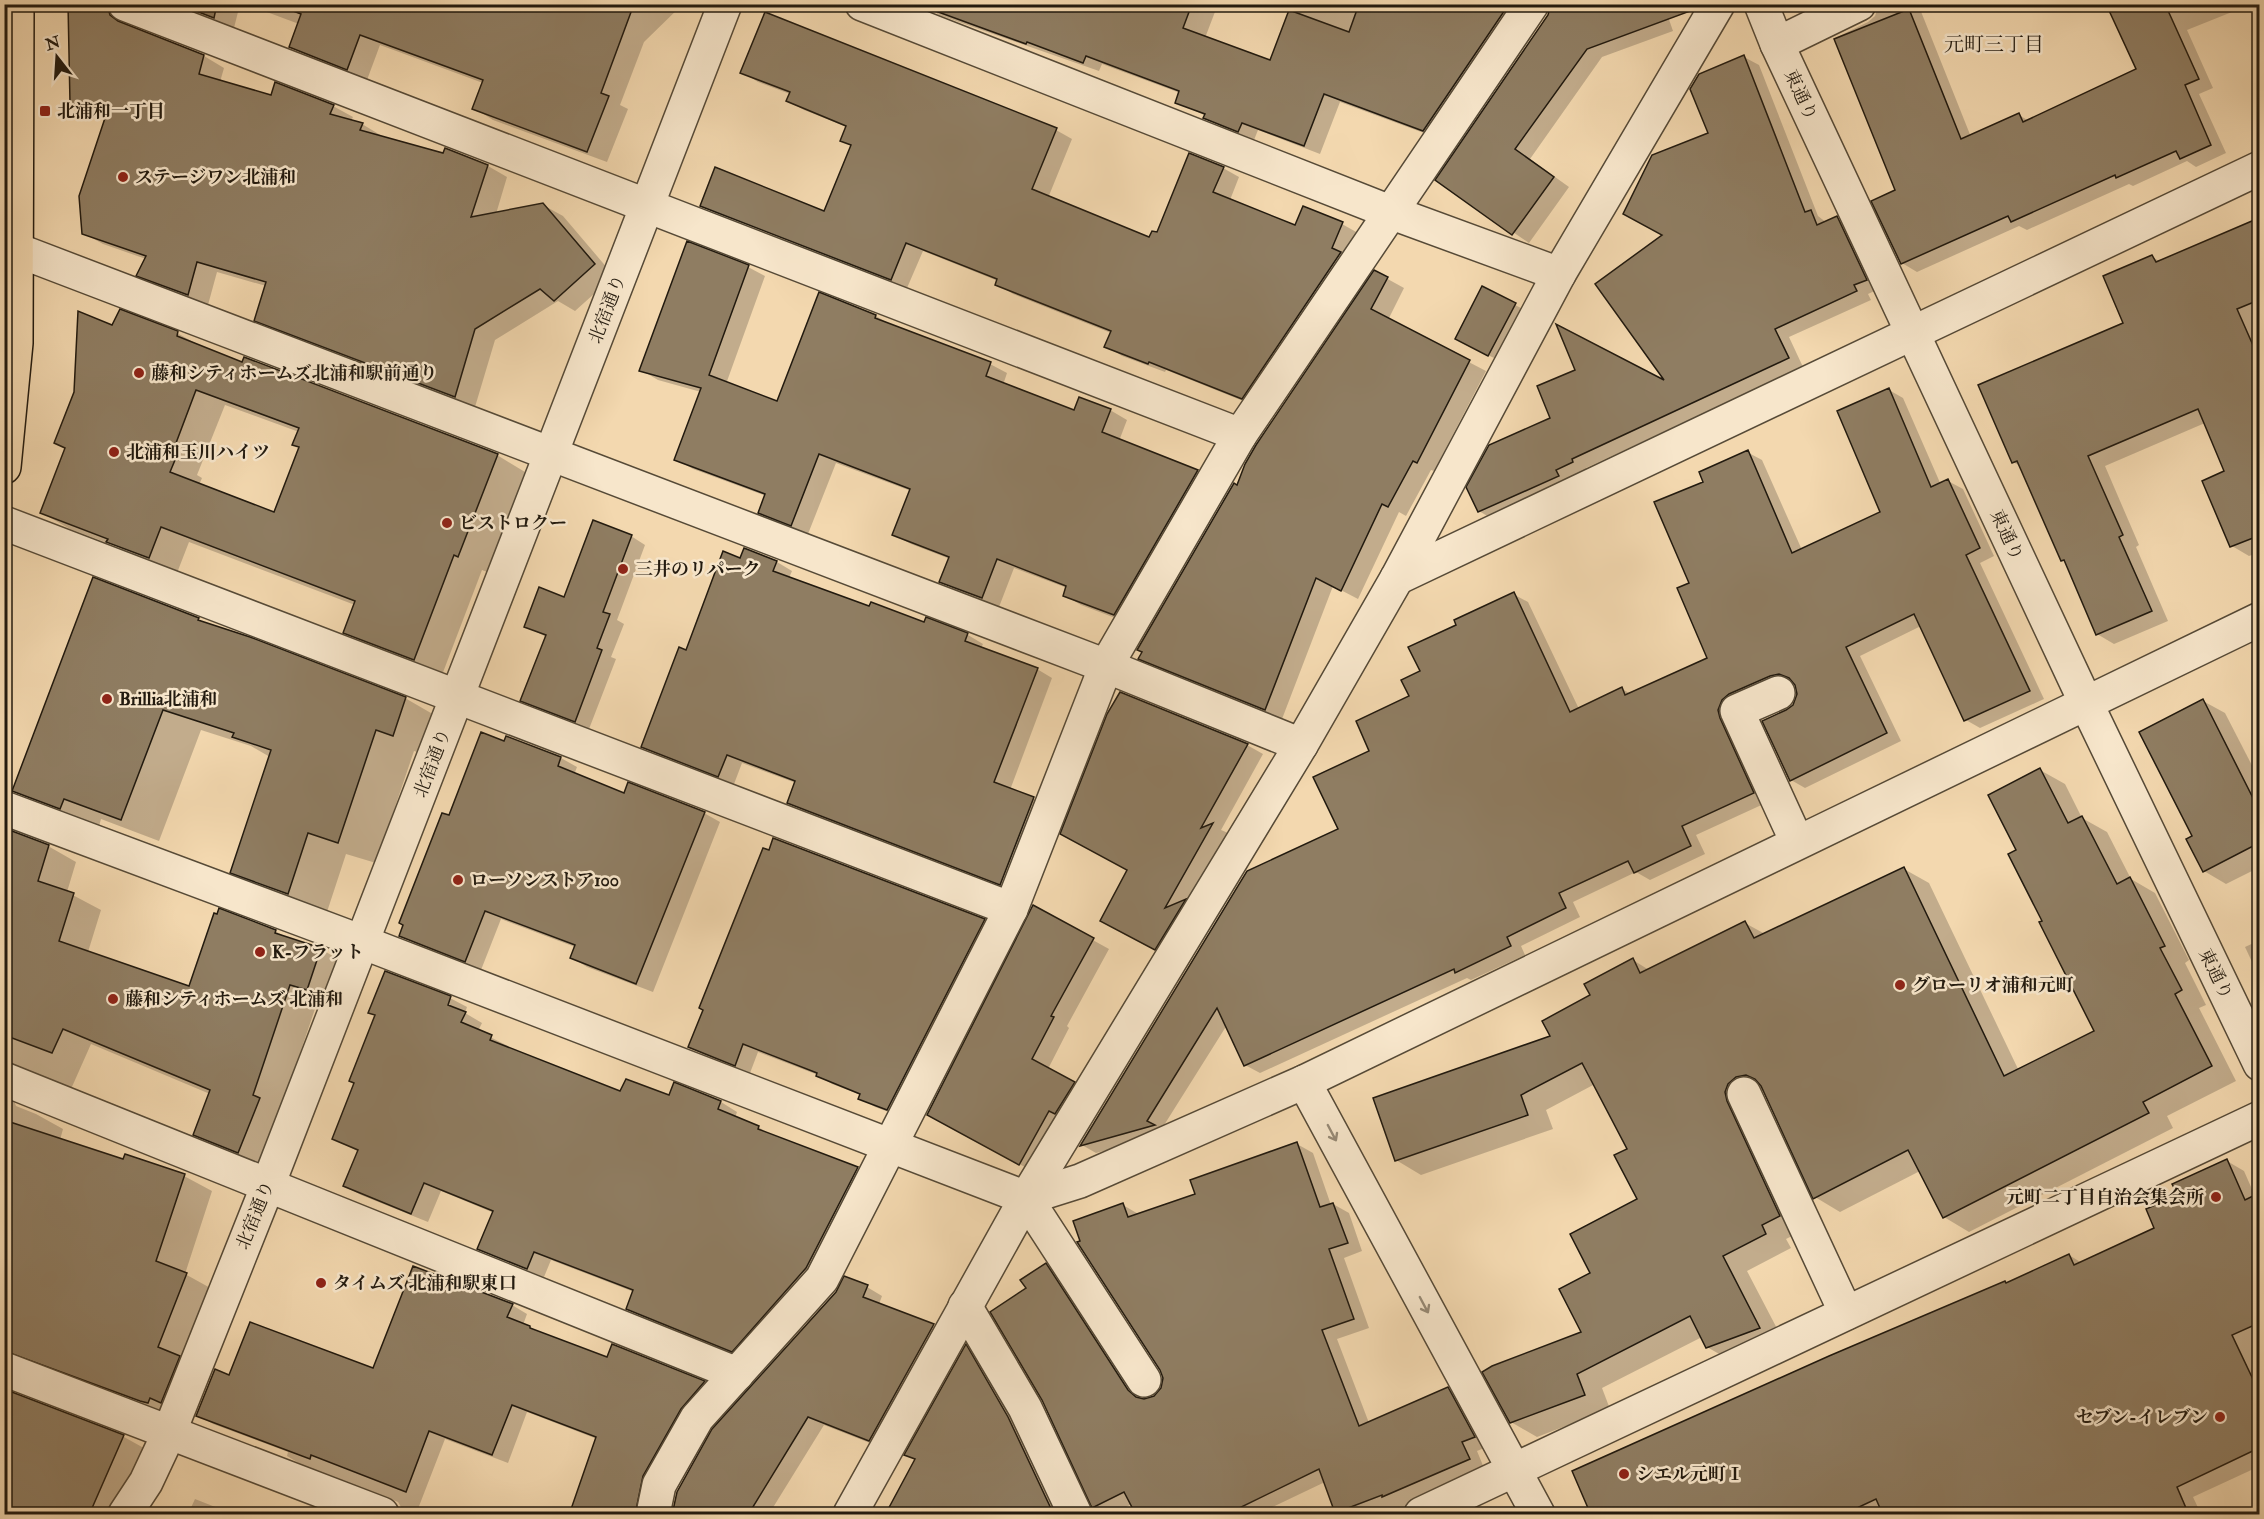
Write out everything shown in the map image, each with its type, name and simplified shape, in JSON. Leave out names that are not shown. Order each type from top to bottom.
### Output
[{"type":"main road","points":[[4,467],[16,343],[17,4]]},
{"type":"street","points":[[125,4],[1240,435]]},
{"type":"street","name":"北宿通り","points":[[125,1515],[146,1482],[169,1432],[268,1185],[725,4]]},
{"type":"street","points":[[862,4],[1390,212],[1559,274]]},
{"type":"street","points":[[653,1515],[659,1485],[697,1418],[822,1279],[1011,909],[1106,666],[1240,435],[1532,4]]},
{"type":"street","points":[[850,1515],[1026,1198],[1301,745],[1397,578],[1559,274],[1718,4]]},
{"type":"street","name":"東通り","points":[[1761,4],[1777,44],[2086,703],[2259,1064]]},
{"type":"street","points":[[1777,44],[1859,4]]},
{"type":"street","points":[[1397,578],[2259,168]]},
{"type":"street","points":[[17,250],[1106,666],[1301,745]]},
{"type":"street","points":[[4,523],[1011,909]]},
{"type":"street","points":[[1026,1198],[1080,1181],[1304,1082],[2259,620]]},
{"type":"street","points":[[1778,693],[1737,711],[1797,842]]},
{"type":"street","points":[[4,808],[362,942],[1026,1198],[1144,1380]]},
{"type":"street","points":[[4,1079],[737,1374]]},
{"type":"street","points":[[1304,1082],[1538,1515]]},
{"type":"street","points":[[1744,1094],[1846,1313]]},
{"type":"street","points":[[1421,1515],[2259,1118]]},
{"type":"street","points":[[965,1306],[1025,1408],[1075,1515]]},
{"type":"street","points":[[4,1369],[382,1515]]},
{"type":"building","points":[[68,4],[107,4],[110,15],[118,21],[204,55],[199,74],[271,95],[275,82],[334,105],[330,114],[363,123],[360,130],[443,153],[445,148],[488,165],[471,217],[543,203],[595,264],[554,301],[540,289],[475,329],[455,397],[254,321],[266,282],[197,262],[188,295],[136,276],[146,256],[82,234],[79,196],[107,112],[70,103]]},
{"type":"building","points":[[178,4],[217,4],[214,18]]},
{"type":"building","points":[[289,4],[634,4],[601,93],[609,96],[587,152],[472,109],[483,80],[360,35],[347,70],[289,47],[301,14],[288,9]]},
{"type":"building","points":[[931,4],[1192,4],[1183,28],[1270,60],[1289,10],[1349,32],[1359,4],[1509,4],[1423,131],[1324,94],[1304,146],[1242,123],[1238,132],[1203,118],[1205,114],[1175,103],[1179,91],[1086,56],[1083,63],[1027,42],[1026,44],[930,9]]},
{"type":"building","points":[[1551,4],[1695,5],[1693,10],[1587,49],[1515,149],[1554,177],[1512,235],[1435,180],[1548,15]]},
{"type":"building","points":[[2106,4],[2165,4],[2199,79],[2185,85],[2211,145],[2180,159],[2176,151],[2116,178],[2115,175],[2011,222],[2008,216],[1901,264],[1871,201],[1895,190],[1834,39],[1909,9],[1961,139],[2019,113],[2023,122],[2136,69]]},
{"type":"building","points":[[765,12],[1057,128],[1032,189],[1149,237],[1152,231],[1157,232],[1189,153],[1224,167],[1213,192],[1295,225],[1303,206],[1343,222],[1332,248],[1341,252],[1242,399],[1149,362],[1148,364],[1104,347],[1111,331],[995,285],[997,279],[906,243],[891,280],[700,206],[715,167],[824,211],[851,145],[840,141],[846,126],[786,101],[790,92],[740,73]]},
{"type":"building","points":[[1744,55],[1805,212],[1811,210],[1817,225],[1837,216],[1867,280],[1854,285],[1857,291],[1775,329],[1789,358],[1572,459],[1573,462],[1556,470],[1559,476],[1478,512],[1466,487],[1489,445],[1550,418],[1537,386],[1575,370],[1556,324],[1664,380],[1595,284],[1662,235],[1623,214],[1652,155],[1708,133],[1690,89],[1699,74]]},
{"type":"building","points":[[2259,218],[2259,300],[2237,309],[2259,359],[2259,554],[2253,538],[2230,547],[2202,481],[2224,471],[2198,409],[2088,456],[2123,535],[2119,537],[2152,611],[2096,635],[2064,560],[2061,561],[2017,461],[2012,463],[1978,385],[2123,323],[2103,276],[2152,255],[2156,262]]},
{"type":"building","points":[[687,241],[749,265],[709,375],[777,401],[819,292],[876,315],[875,318],[991,362],[986,376],[1074,410],[1079,397],[1111,409],[1102,432],[1198,470],[1114,615],[1063,596],[1066,586],[997,559],[982,598],[939,582],[949,557],[892,535],[910,489],[819,454],[791,526],[758,513],[765,494],[674,460],[701,388],[639,371]]},
{"type":"building","points":[[1374,270],[1388,277],[1371,309],[1470,360],[1417,463],[1413,461],[1388,507],[1382,504],[1341,591],[1316,578],[1265,710],[1138,659],[1142,652],[1137,650],[1234,483],[1237,485],[1256,445]]},
{"type":"building","points":[[1482,286],[1516,303],[1488,356],[1455,339]]},
{"type":"building","points":[[120,309],[178,331],[177,336],[242,362],[244,357],[498,454],[458,557],[454,555],[414,660],[343,633],[355,601],[161,527],[149,558],[106,542],[108,539],[40,513],[65,448],[54,443],[74,392],[78,311],[112,325]],"holes":[[[196,390],[299,428],[292,445],[299,447],[274,512],[170,472],[175,460],[170,459]]]},
{"type":"building","points":[[1889,388],[1931,487],[1948,479],[1980,548],[1966,555],[2030,691],[1964,721],[1914,614],[1846,647],[1887,733],[1790,781],[1762,721],[1793,705],[1797,694],[1795,685],[1789,678],[1779,674],[1729,694],[1722,700],[1718,710],[1720,718],[1754,793],[1682,826],[1691,846],[1634,873],[1628,861],[1559,893],[1566,908],[1507,937],[1511,946],[1455,973],[1454,969],[1244,1066],[1217,1008],[1147,1121],[1155,1125],[1080,1146],[1247,871],[1338,829],[1313,777],[1369,751],[1356,721],[1409,696],[1401,680],[1420,671],[1408,647],[1456,625],[1454,620],[1514,592],[1570,712],[1622,687],[1625,695],[1707,658],[1677,588],[1689,583],[1654,502],[1703,482],[1699,472],[1748,450],[1792,553],[1880,512],[1837,411]]},
{"type":"building","points":[[593,520],[632,535],[603,612],[610,614],[597,648],[602,650],[575,722],[520,701],[546,635],[524,627],[539,587],[564,597]]},
{"type":"building","points":[[744,548],[777,561],[773,571],[869,606],[871,602],[924,622],[926,617],[968,633],[965,641],[1038,668],[994,782],[1034,797],[1000,885],[787,803],[795,781],[727,755],[718,777],[641,747],[679,647],[686,650],[723,551],[740,558]]},
{"type":"building","points":[[93,577],[199,618],[198,620],[250,637],[406,697],[393,736],[376,730],[338,843],[308,833],[288,894],[230,873],[271,750],[232,737],[234,733],[163,710],[121,820],[64,799],[60,809],[12,791]]},
{"type":"building","points":[[1120,692],[1248,744],[1201,828],[1213,823],[1165,908],[1186,899],[1155,950],[1100,921],[1127,870],[1060,834],[1107,714]]},
{"type":"building","points":[[2203,699],[2259,810],[2259,843],[2203,872],[2186,839],[2192,836],[2139,732]]},
{"type":"building","points":[[481,732],[504,741],[506,736],[561,757],[558,766],[624,793],[628,782],[705,812],[636,984],[570,958],[575,945],[485,911],[465,962],[399,936],[403,925],[399,923],[442,813],[449,815]]},
{"type":"building","points":[[2040,768],[2068,823],[2082,816],[2117,884],[2130,877],[2165,946],[2160,948],[2182,990],[2175,994],[2212,1066],[2143,1102],[2149,1113],[1943,1218],[1908,1150],[1813,1199],[1761,1086],[1755,1079],[1746,1075],[1736,1077],[1728,1084],[1725,1092],[1727,1101],[1780,1216],[1762,1225],[1766,1234],[1723,1256],[1760,1328],[1706,1348],[1690,1316],[1577,1374],[1585,1395],[1510,1423],[1482,1372],[1492,1366],[1581,1332],[1559,1289],[1590,1273],[1570,1234],[1637,1199],[1614,1155],[1627,1149],[1582,1063],[1521,1095],[1528,1115],[1395,1161],[1373,1098],[1550,1036],[1542,1021],[1590,995],[1584,984],[1633,958],[1640,973],[1745,921],[1754,938],[1904,867],[2004,1076],[2094,1031],[2039,922],[2042,921],[2008,854],[2016,850],[1988,795]]},
{"type":"building","points":[[4,828],[49,845],[38,881],[74,893],[59,941],[189,986],[214,913],[217,914],[219,908],[276,930],[275,933],[321,948],[307,990],[290,985],[253,1095],[260,1098],[238,1153],[193,1135],[210,1090],[63,1029],[52,1053],[4,1035]]},
{"type":"building","points":[[773,838],[985,919],[887,1110],[858,1099],[860,1094],[816,1076],[817,1073],[743,1044],[735,1066],[688,1047],[703,1010],[699,1008],[763,848],[769,850]]},
{"type":"building","points":[[1033,905],[1094,938],[1051,1016],[1054,1017],[1032,1059],[1075,1082],[1055,1114],[1049,1111],[1019,1165],[927,1115]]},
{"type":"building","points":[[385,971],[451,996],[448,1005],[466,1012],[461,1022],[492,1035],[490,1040],[620,1091],[626,1079],[669,1095],[674,1082],[721,1101],[718,1109],[759,1126],[758,1129],[858,1167],[806,1268],[732,1352],[626,1309],[633,1290],[534,1252],[527,1269],[477,1249],[493,1211],[424,1183],[411,1214],[343,1186],[358,1150],[332,1139],[354,1083],[349,1081],[375,1015],[368,1013]]},
{"type":"building","points":[[4,1120],[123,1159],[125,1154],[185,1174],[156,1261],[187,1273],[158,1347],[180,1356],[161,1403],[150,1398],[148,1403],[140,1401],[4,1351]]},
{"type":"building","points":[[1297,1142],[1320,1207],[1333,1203],[1348,1243],[1329,1249],[1354,1319],[1322,1330],[1359,1426],[1448,1387],[1475,1437],[1462,1442],[1470,1459],[1382,1497],[1382,1495],[1335,1513],[1319,1469],[1225,1515],[1136,1515],[1124,1492],[1092,1508],[1042,1400],[990,1312],[1026,1288],[1020,1280],[1046,1263],[1128,1390],[1136,1397],[1144,1399],[1154,1396],[1161,1388],[1163,1378],[1160,1370],[1077,1242],[1080,1241],[1073,1221],[1123,1203],[1128,1217],[1195,1194],[1190,1180]]},
{"type":"building","points":[[2227,1159],[2245,1200],[2259,1193],[2259,1323],[2232,1335],[2259,1392],[2259,1448],[2177,1487],[2189,1515],[1883,1515],[1876,1499],[1842,1515],[1591,1515],[1572,1471],[1829,1356],[2005,1281],[2006,1283],[2069,1254],[2074,1265],[2154,1228],[2146,1209],[2178,1195],[2172,1184]]},
{"type":"building","points":[[413,1266],[513,1304],[507,1317],[530,1326],[530,1328],[607,1357],[612,1344],[705,1381],[681,1409],[643,1476],[635,1515],[569,1515],[596,1437],[512,1405],[492,1455],[429,1431],[406,1492],[311,1455],[310,1459],[196,1416],[215,1369],[229,1375],[250,1322],[373,1368]]},
{"type":"building","points":[[844,1276],[868,1285],[863,1297],[934,1324],[869,1441],[808,1417],[748,1515],[672,1515],[677,1492],[712,1429],[836,1292]]},
{"type":"building","points":[[966,1344],[1008,1417],[1054,1515],[885,1515],[915,1459],[904,1455]]},
{"type":"building","points":[[4,1389],[124,1435],[89,1515],[4,1515]]},
{"type":"place","name":"北浦和一丁目","points":[[45,111]]},
{"type":"place","name":"ステージワン北浦和","points":[[123,177]]},
{"type":"place","name":"藤和シティホームズ北浦和駅前通り","points":[[139,373]]},
{"type":"place","name":"北浦和玉川ハイツ","points":[[114,452]]},
{"type":"place","name":"ビストロクー","points":[[447,523]]},
{"type":"place","name":"三井のリパーク","points":[[623,569]]},
{"type":"place","name":"Brillia北浦和","points":[[107,699]]},
{"type":"place","name":"ローソンストア100","points":[[458,880]]},
{"type":"place","name":"K-フラット","points":[[260,952]]},
{"type":"place","name":"グローリオ浦和元町","points":[[1900,985]]},
{"type":"place","name":"藤和シティホームズ 北浦和","points":[[113,999]]},
{"type":"place","name":"元町二丁目自治会集会所","points":[[2216,1197]]},
{"type":"place","name":"タイムズ 北浦和駅東口","points":[[321,1283]]},
{"type":"place","name":"セブン-イレブン","points":[[2220,1417]]},
{"type":"place","name":"シエル元町Ⅰ","points":[[1624,1474]]},
{"type":"district","name":"元町三丁目","points":[[1994,44]]}]
